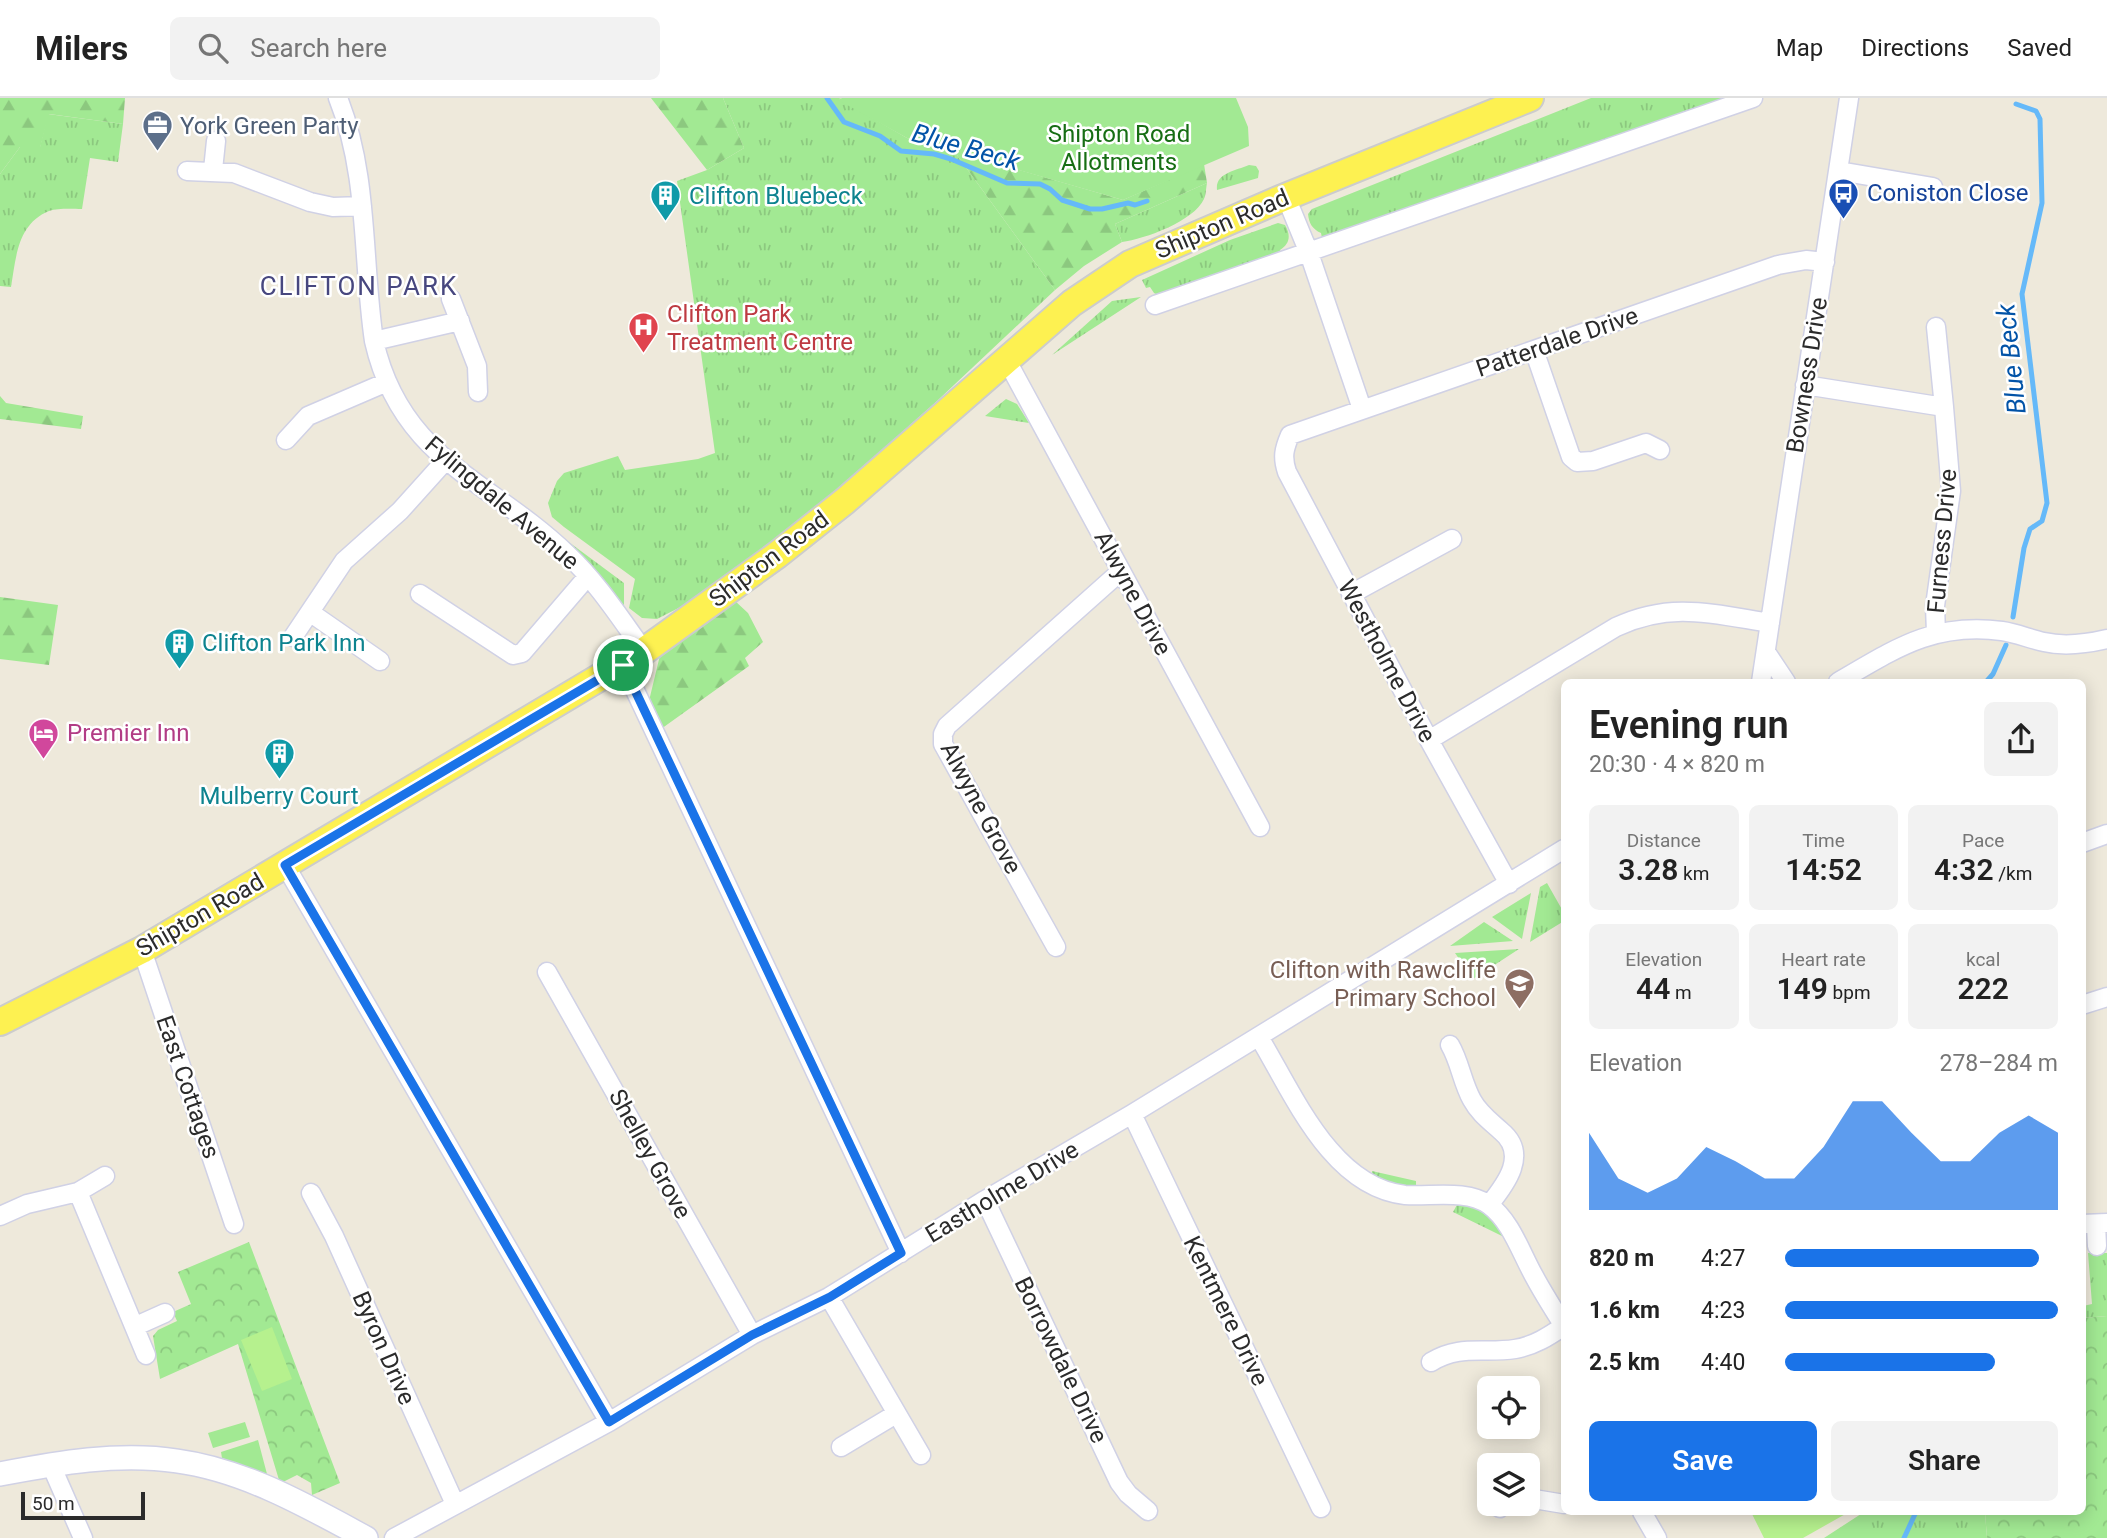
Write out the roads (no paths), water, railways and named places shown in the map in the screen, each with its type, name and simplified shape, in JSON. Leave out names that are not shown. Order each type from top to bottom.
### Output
[{"type":"main road","name":"Shipton Road","points":[[0,1022],[142,950],[633,658],[758,570],[826,516],[1072,303],[1130,264],[1530,98]]},
{"type":"street","name":"Fylingdale Avenue","points":[[338,98],[352,140],[362,206],[374,341],[387,382],[413,427],[445,461],[544,534],[588,576],[633,658],[901,1253]]},
{"type":"street","name":"Shipton Road","points":[[1155,305],[1753,98]]},
{"type":"street","name":"Bowness Drive","points":[[1762,679],[1849,98]]},
{"type":"street","points":[[213,170],[216,141]]},
{"type":"street","points":[[187,171],[213,170],[254,179],[310,202],[332,207],[362,206]]},
{"type":"street","points":[[1839,171],[1933,187]]},
{"type":"street","points":[[1286,197],[1309,253],[1362,409]]},
{"type":"street","name":"Patterdale Drive","points":[[1290,435],[1778,265],[1806,260],[1825,262]]},
{"type":"street","points":[[451,299],[477,366],[478,391]]},
{"type":"street","points":[[374,341],[460,321]]},
{"type":"street","name":"Furness Drive","points":[[1936,327],[1951,491],[1935,606],[1936,633]]},
{"type":"street","points":[[1534,350],[1571,457],[1577,463],[1593,461],[1652,440]]},
{"type":"street","name":"Alwyne Drive","points":[[1006,359],[1260,827]]},
{"type":"street","points":[[286,440],[308,416],[387,382]]},
{"type":"street","points":[[1805,385],[1944,407]]},
{"type":"street","name":"Westholme Drive","points":[[1290,435],[1284,448],[1283,459],[1287,472],[1429,740],[1509,884]]},
{"type":"street","points":[[293,637],[344,561],[400,510],[445,461]]},
{"type":"street","points":[[1351,594],[1452,539]]},
{"type":"street","name":"Alwyne Grove","points":[[1056,947],[943,744],[943,734],[947,726],[1121,571]]},
{"type":"street","points":[[421,594],[513,656],[522,653],[588,576]]},
{"type":"street","points":[[1429,740],[1633,619],[1680,610],[1770,623]]},
{"type":"street","points":[[311,613],[380,661]]},
{"type":"street","points":[[1843,679],[1897,648],[1936,633],[1970,628],[2011,633],[2064,645],[2081,645],[2107,639]]},
{"type":"street","points":[[1766,652],[1784,679]]},
{"type":"street","points":[[2086,842],[2107,834]]},
{"type":"street","name":"Eastholme Drive","points":[[394,1538],[609,1422],[752,1335],[830,1297],[1561,851]]},
{"type":"street","points":[[285,865],[609,1422]]},
{"type":"street","name":"East Cottages","points":[[142,950],[234,1224]]},
{"type":"street","name":"Shelley Grove","points":[[547,972],[752,1335]]},
{"type":"street","points":[[2086,1004],[2107,997]]},
{"type":"street","points":[[1259,1037],[1325,1145],[1342,1164],[1360,1178],[1401,1194],[1465,1197],[1489,1205],[1511,1232],[1561,1321]]},
{"type":"street","points":[[1459,1051],[1471,1099],[1481,1114],[1512,1142],[1515,1157],[1512,1172],[1489,1205]]},
{"type":"street","name":"Kentmere Drive","points":[[1132,1114],[1321,1508]]},
{"type":"street","points":[[0,1216],[27,1204],[78,1192],[105,1177]]},
{"type":"street","points":[[78,1192],[146,1355]]},
{"type":"street","name":"Byron Drive","points":[[311,1193],[340,1248],[455,1504]]},
{"type":"street","name":"Borrowdale Drive","points":[[985,1200],[1119,1482],[1128,1494],[1148,1511]]},
{"type":"street","points":[[2095,1224],[2098,1246]]},
{"type":"street","points":[[830,1297],[921,1455]]},
{"type":"street","points":[[136,1326],[165,1313]]},
{"type":"street","points":[[1431,1362],[1446,1346],[1513,1349],[1531,1345],[1561,1328]]},
{"type":"street","points":[[841,1447],[895,1414]]},
{"type":"street","points":[[0,1474],[51,1465],[149,1458],[195,1464],[252,1482],[314,1510],[366,1538]]},
{"type":"street","points":[[51,1465],[83,1538]]},
{"type":"street","points":[[1540,1500],[1561,1504]]},
{"type":"street","points":[[1644,1515],[1657,1538]]},
{"type":"waterway","name":"Blue Beck","points":[[827,98],[844,122],[880,136],[901,151],[934,154],[951,159],[1007,183],[1040,184],[1062,200],[1090,209],[1128,203],[1135,205],[1147,201]]},
{"type":"waterway","name":"Blue Beck","points":[[2013,617],[2024,548],[2030,529],[2042,521],[2047,503],[2022,294],[2042,203],[2040,119],[2036,111],[2016,104]]},
{"type":"waterway","name":"Blue Beck","points":[[1989,679],[2006,645]]},
{"type":"waterway","points":[[1904,1538],[1915,1515]]},
{"type":"place","name":"York Green Party","points":[[157,153]]},
{"type":"place","name":"Coniston Close","points":[[1844,220]]},
{"type":"place","name":"Clifton Bluebeck","points":[[666,223]]},
{"type":"place","name":"Clifton Park Treatment Centre","points":[[644,355]]},
{"type":"place","name":"Clifton Park Inn","points":[[179,670]]},
{"type":"place","name":"Premier Inn","points":[[44,760]]},
{"type":"place","name":"Mulberry Court","points":[[279,781]]},
{"type":"place","name":"Clifton with Rawcliffe Primary School","points":[[1519,1011]]},
{"type":"district","name":"CLIFTON PARK","points":[[359,286]]},
{"type":"park label","name":"Shipton Road Allotments","points":[[1119,148]]}]
